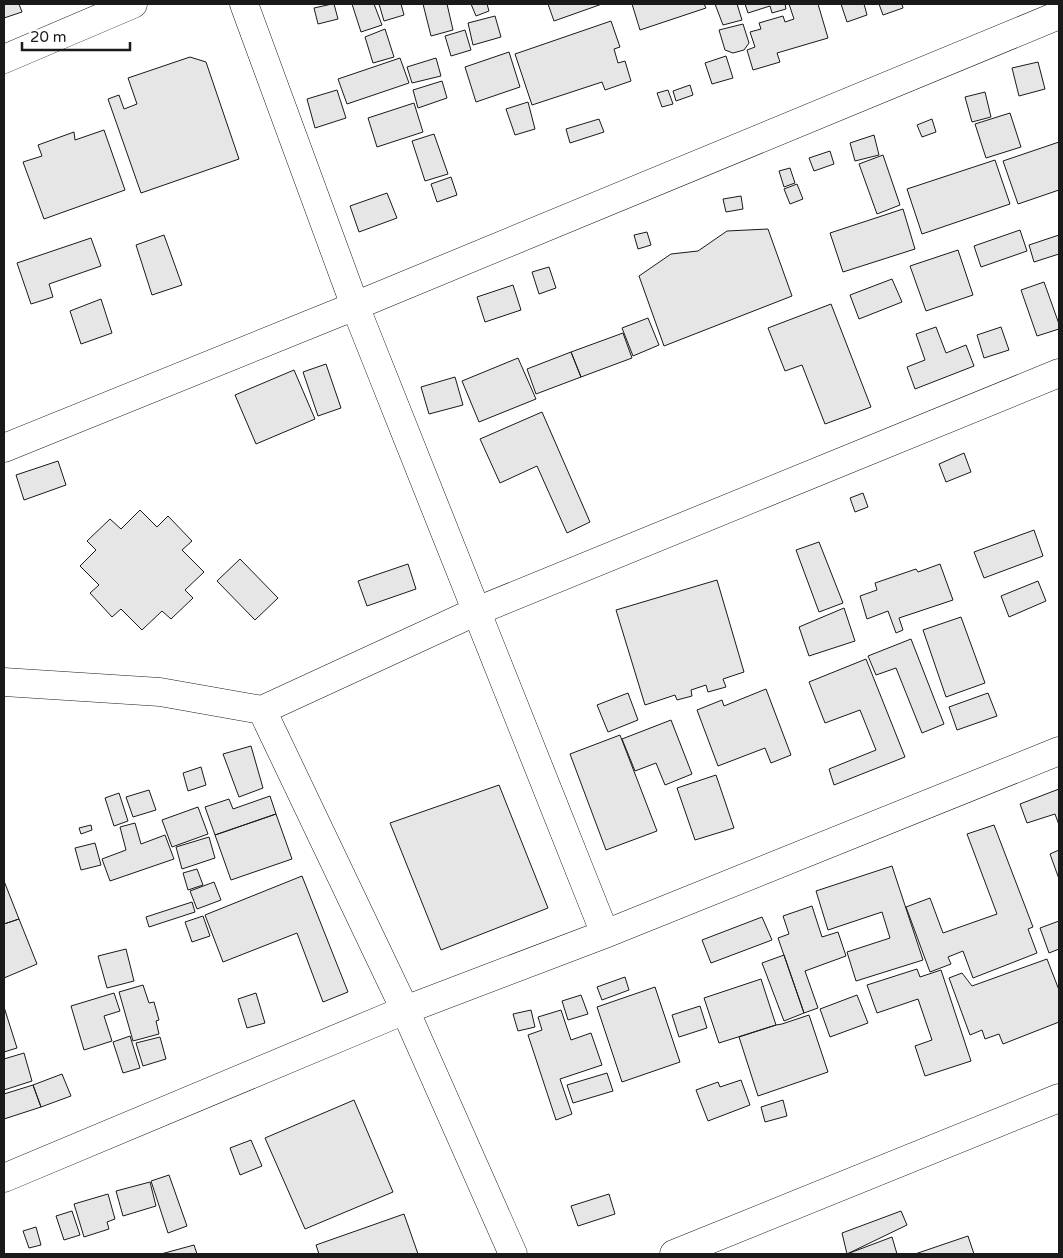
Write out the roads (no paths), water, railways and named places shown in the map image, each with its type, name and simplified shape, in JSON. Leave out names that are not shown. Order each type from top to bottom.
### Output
[{"type":"street","points":[[4,58],[133,4]]},
{"type":"street","points":[[244,4],[355,306],[605,934]]},
{"type":"street","points":[[4,448],[355,306],[1059,14]]},
{"type":"street","points":[[4,682],[160,692],[262,710],[477,611],[1059,373]]},
{"type":"street","points":[[262,710],[405,1010],[513,1254]]},
{"type":"street","points":[[4,1178],[405,1010],[605,934],[1059,751]]},
{"type":"street","points":[[674,1254],[1059,1098]]}]
